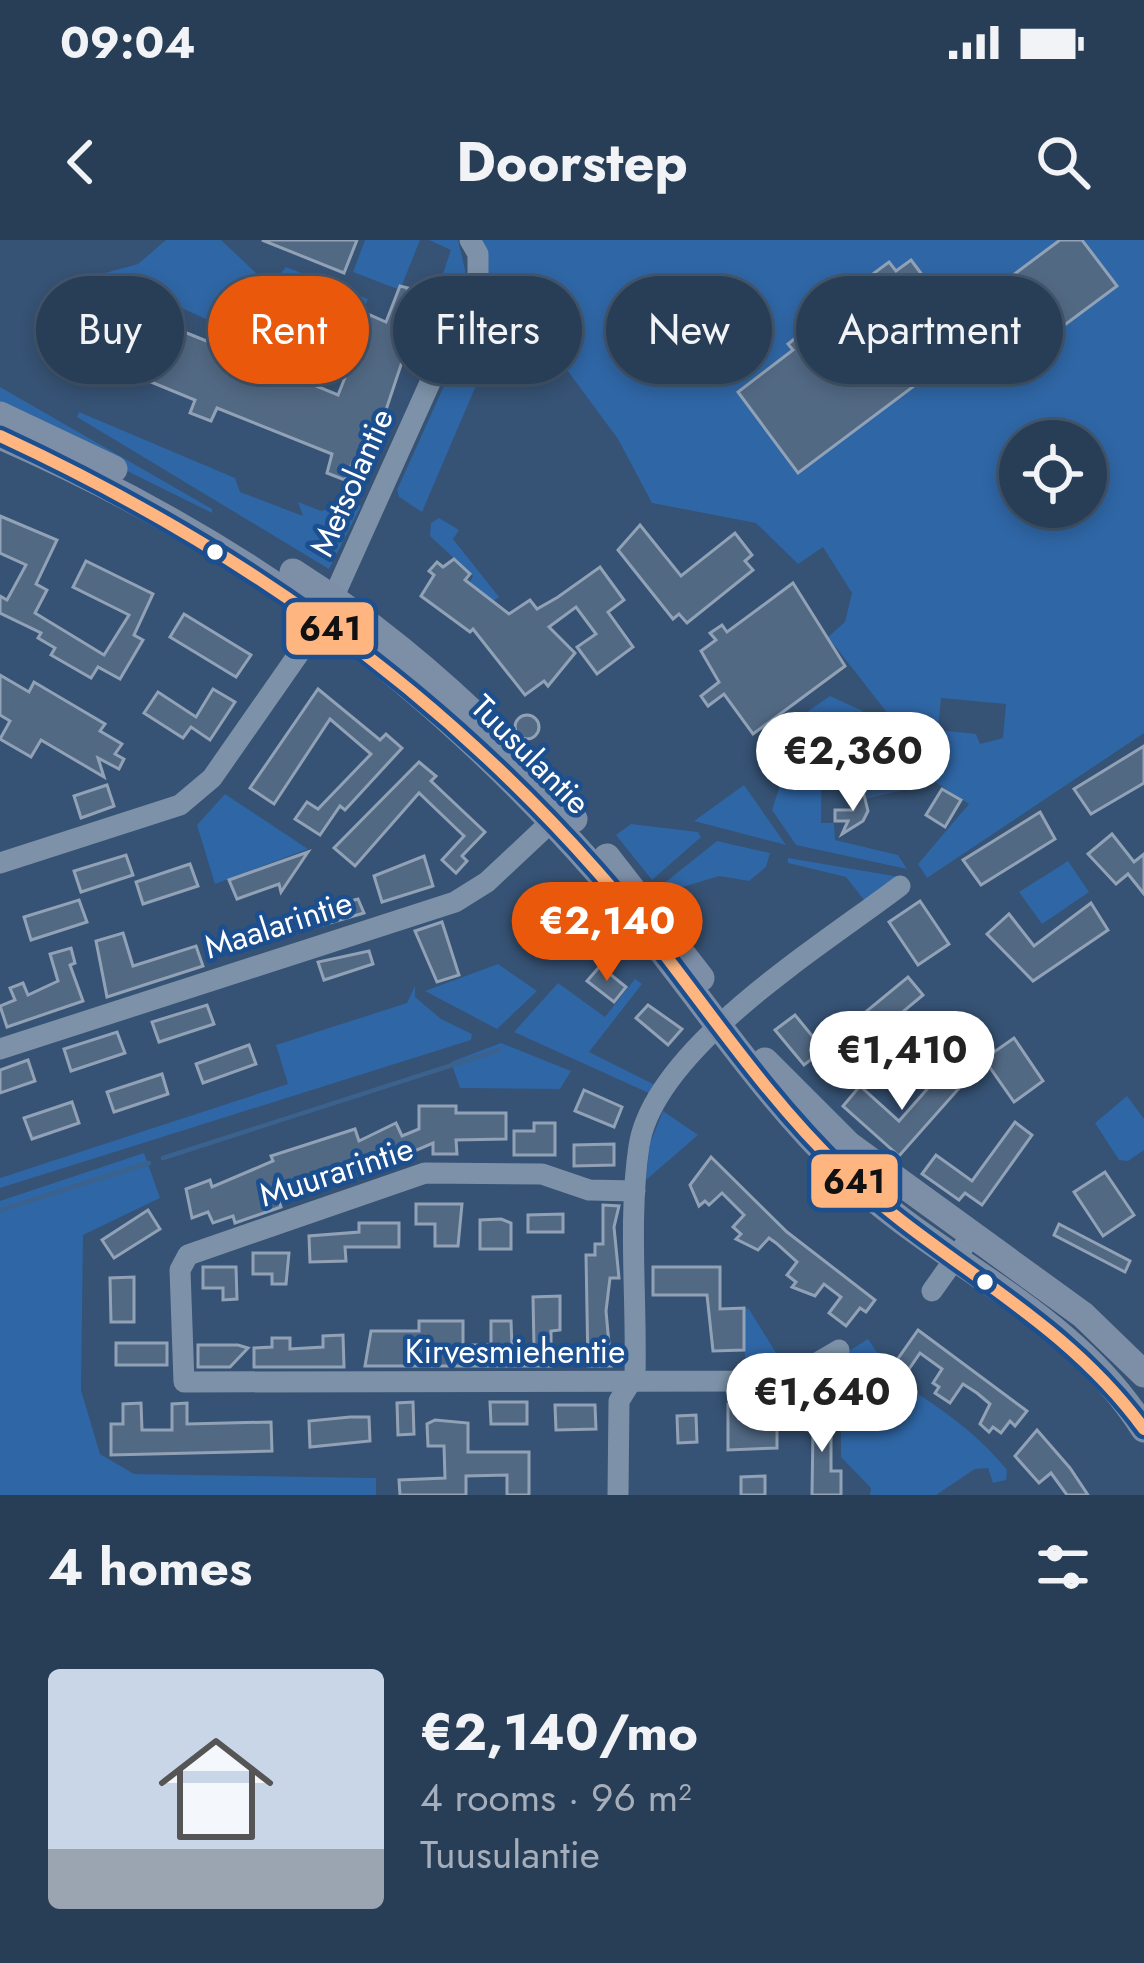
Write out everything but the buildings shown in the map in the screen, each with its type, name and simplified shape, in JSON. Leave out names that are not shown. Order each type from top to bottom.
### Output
[{"type":"main road","name":"Tuusulantie","points":[[0,415],[181,505],[451,694],[522,762],[635,889],[724,1022]]},
{"type":"main road","name":"Tuusulantie","points":[[0,436],[127,495],[330,607],[552,821],[724,1022],[829,1158],[963,1247],[1083,1315],[1144,1374]]},
{"type":"main road","name":"Tuusulantie","points":[[963,1247],[1081,1348],[1142,1419]]},
{"type":"street","name":"Metsolantie","points":[[0,863],[151,816],[195,796],[330,607],[478,276],[478,254],[470,240]]},
{"type":"street","name":"Maalarintie","points":[[0,1049],[454,902],[487,882],[552,821]]},
{"type":"street","points":[[618,1495],[619,1401],[631,1383],[639,1143],[654,1101],[673,1070],[724,1022],[900,886]]},
{"type":"street","name":"Muurarintie","points":[[184,1382],[180,1270],[188,1256],[425,1173],[542,1174],[590,1190],[635,1191]]},
{"type":"street","points":[[932,1291],[963,1247]]},
{"type":"street","name":"Kirvesmiehentie","points":[[184,1382],[780,1379],[839,1350]]},
{"type":"shaded area","points":[[166,240],[221,240],[256,273],[208,276],[208,320],[184,309],[184,276],[105,273],[138,264]]},
{"type":"shaded area","points":[[365,240],[420,240],[406,276],[393,276],[393,287],[353,272]]},
{"type":"shaded area","points":[[429,240],[458,240],[467,276],[442,276],[451,250]]},
{"type":"shaded area","points":[[481,240],[1144,240],[1144,733],[927,878],[918,864],[969,804],[920,772],[920,755],[828,637],[845,622],[852,593],[823,547],[798,564],[756,523],[652,503],[618,439],[577,384],[582,384],[582,276],[486,276]],"holes":[[[941,698],[1006,704],[1003,738],[980,744],[976,734],[938,730]]]},
{"type":"shaded area","points":[[286,267],[309,276],[278,276]]},
{"type":"shaded area","points":[[445,384],[477,384],[422,512],[399,497],[397,490]]},
{"type":"shaded area","points":[[0,387],[212,509],[212,513],[0,408]]},
{"type":"shaded area","points":[[79,412],[235,478],[240,492],[303,516],[298,502],[321,511],[354,502],[361,506],[329,569],[77,417]]},
{"type":"shaded area","points":[[439,518],[459,530],[453,539],[499,597],[490,603],[470,582],[473,576],[430,536],[431,523]]},
{"type":"shaded area","points":[[830,696],[863,711],[831,733],[804,714]]},
{"type":"shaded area","points":[[799,727],[822,742],[821,823],[834,823],[835,840],[898,855],[907,869],[796,845],[772,810]]},
{"type":"shaded area","points":[[834,757],[906,764],[903,790],[853,802],[847,785],[832,784]]},
{"type":"shaded area","points":[[744,785],[786,845],[694,821]]},
{"type":"shaded area","points":[[225,794],[308,849],[215,884],[197,825]]},
{"type":"shaded area","points":[[631,824],[698,832],[701,837],[652,880],[616,835]]},
{"type":"shaded area","points":[[717,841],[770,853],[766,867],[749,881],[719,876],[683,887],[671,907],[657,889]]},
{"type":"shaded area","points":[[788,858],[906,878],[868,905],[846,877],[788,863]]},
{"type":"shaded area","points":[[1068,861],[1089,892],[1042,924],[1019,892]]},
{"type":"shaded area","points":[[498,964],[537,991],[497,1029],[425,991]]},
{"type":"shaded area","points":[[635,979],[642,984],[589,1052],[657,1086],[651,1094],[514,1032],[558,983],[605,1017]]},
{"type":"shaded area","points":[[415,986],[415,997],[441,1019],[472,1034],[471,1040],[0,1188],[0,1178],[288,1084],[276,1045],[407,1003]]},
{"type":"shaded area","points":[[501,1043],[571,1071],[560,1089],[460,1088],[451,1062]]},
{"type":"shaded area","points":[[1127,1096],[1144,1119],[1144,1150],[1128,1161],[1119,1160],[1095,1123]]},
{"type":"shaded area","points":[[663,1111],[698,1135],[646,1180],[650,1143]]},
{"type":"shaded area","points":[[144,1153],[160,1198],[83,1235],[81,1390],[100,1454],[134,1474],[376,1478],[376,1495],[0,1495],[0,1201]]},
{"type":"shaded area","points":[[744,1308],[749,1309],[781,1361],[745,1362]]},
{"type":"shaded area","points":[[868,1339],[884,1363],[880,1385],[891,1376],[953,1418],[1007,1470],[1006,1480],[993,1483],[988,1468],[975,1469],[936,1495],[870,1495],[871,1488],[841,1457],[841,1415],[809,1376]]},
{"type":"waterway","points":[[163,1158],[499,1050]]},
{"type":"waterway","points":[[0,1210],[149,1163]]},
{"type":"transit line","name":"641","points":[[0,436],[84,477],[245,570],[394,677],[464,737],[596,870],[777,1100],[843,1171],[1076,1354],[1144,1429]]}]
